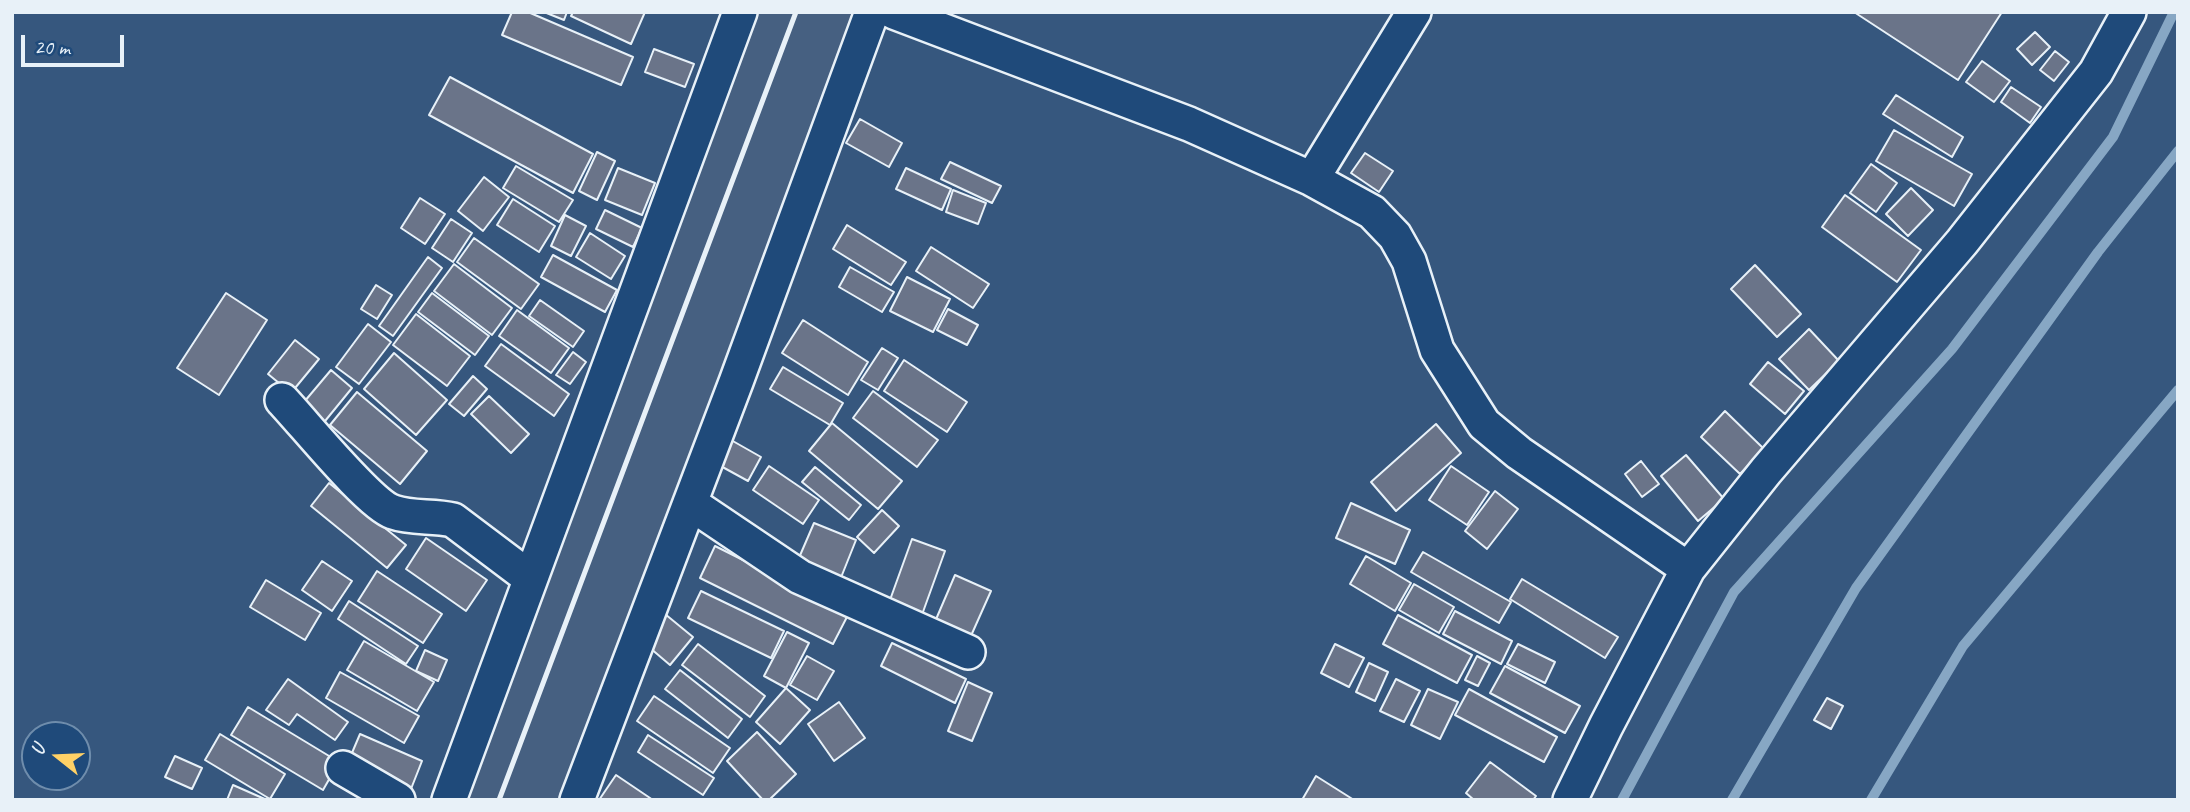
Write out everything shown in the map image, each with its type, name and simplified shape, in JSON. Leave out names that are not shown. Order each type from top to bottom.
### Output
[{"type":"street","points":[[449,800],[740,12]]},
{"type":"street","points":[[577,800],[872,12]]},
{"type":"street","points":[[894,12],[1189,124],[1312,179],[1371,212],[1395,236],[1409,261],[1437,350],[1484,424],[1519,453],[1688,569]]},
{"type":"street","points":[[1312,179],[1414,12]]},
{"type":"street","points":[[1570,800],[1605,726],[1688,569],[1766,471],[1962,242],[2095,72],[2129,12]]},
{"type":"street","points":[[282,400],[379,505],[407,516],[453,520],[530,578]]},
{"type":"street","points":[[690,503],[800,577],[968,652]]},
{"type":"street","points":[[343,768],[398,800]]},
{"type":"shaded area","points":[[749,12],[855,12],[559,800],[452,800]]},
{"type":"building","points":[[512,12],[528,12],[633,57],[621,85],[502,35]]},
{"type":"building","points":[[544,12],[567,12],[564,20]]},
{"type":"building","points":[[573,12],[645,12],[631,44],[571,16]]},
{"type":"building","points":[[1854,12],[2002,12],[1958,80]]},
{"type":"building","points":[[2035,32],[2050,47],[2032,65],[2017,49]]},
{"type":"building","points":[[654,49],[694,64],[685,87],[645,72]]},
{"type":"building","points":[[2055,51],[2069,62],[2054,81],[2040,70]]},
{"type":"building","points":[[1982,61],[2010,81],[1994,102],[1966,82]]},
{"type":"building","points":[[450,77],[593,154],[573,193],[429,115]]},
{"type":"building","points":[[2011,87],[2041,107],[2030,123],[2001,102]]},
{"type":"building","points":[[1896,95],[1963,137],[1952,157],[1883,114]]},
{"type":"building","points":[[860,119],[902,143],[889,167],[846,143]]},
{"type":"building","points":[[1894,130],[1972,174],[1954,206],[1876,161]]},
{"type":"building","points":[[597,152],[615,161],[597,200],[579,191]]},
{"type":"building","points":[[1365,153],[1393,171],[1379,192],[1351,173]]},
{"type":"building","points":[[950,162],[1001,186],[992,203],[941,179]]},
{"type":"building","points":[[1871,164],[1897,183],[1876,212],[1850,193]]},
{"type":"building","points":[[516,166],[573,200],[559,222],[503,188]]},
{"type":"building","points":[[618,168],[655,183],[642,215],[605,200]]},
{"type":"building","points":[[906,168],[951,189],[942,210],[896,189]]},
{"type":"building","points":[[484,177],[509,197],[483,231],[458,211]]},
{"type":"building","points":[[1911,188],[1933,210],[1908,236],[1886,214]]},
{"type":"building","points":[[953,190],[986,203],[978,224],[946,212]]},
{"type":"building","points":[[1845,195],[1921,250],[1897,282],[1822,227]]},
{"type":"building","points":[[420,198],[445,214],[425,244],[401,228]]},
{"type":"building","points":[[513,199],[555,226],[539,252],[497,225]]},
{"type":"building","points":[[605,210],[642,228],[633,247],[596,229]]},
{"type":"building","points":[[565,215],[586,226],[571,256],[551,246]]},
{"type":"building","points":[[451,219],[472,233],[453,262],[432,248]]},
{"type":"building","points":[[847,225],[906,262],[891,285],[833,249]]},
{"type":"building","points":[[590,233],[625,256],[611,279],[576,257]]},
{"type":"building","points":[[474,238],[539,284],[521,309],[457,262]]},
{"type":"building","points":[[931,247],[989,284],[973,308],[916,271]]},
{"type":"building","points":[[553,255],[617,290],[605,312],[541,277]]},
{"type":"building","points":[[428,257],[442,268],[393,336],[379,326]]},
{"type":"building","points":[[454,264],[512,308],[492,335],[434,291]]},
{"type":"building","points":[[1755,265],[1801,314],[1777,337],[1731,289]]},
{"type":"building","points":[[850,267],[894,292],[882,312],[839,287]]},
{"type":"building","points":[[907,277],[950,299],[933,332],[890,311]]},
{"type":"building","points":[[376,285],[392,295],[377,319],[361,309]]},
{"type":"building","points":[[226,293],[267,320],[219,395],[177,368]]},
{"type":"building","points":[[432,293],[489,336],[475,355],[418,312]]},
{"type":"building","points":[[540,300],[584,331],[573,347],[529,316]]},
{"type":"building","points":[[948,309],[978,325],[967,345],[937,330]]},
{"type":"building","points":[[517,310],[569,348],[551,373],[499,336]]},
{"type":"building","points":[[416,314],[470,356],[447,386],[393,345]]},
{"type":"building","points":[[803,320],[868,362],[848,395],[782,353]]},
{"type":"building","points":[[368,324],[391,342],[359,384],[336,367]]},
{"type":"building","points":[[1809,329],[1839,361],[1809,390],[1779,359]]},
{"type":"building","points":[[295,340],[319,359],[291,393],[268,374]]},
{"type":"building","points":[[501,344],[569,394],[554,416],[485,366]]},
{"type":"building","points":[[882,348],[898,358],[878,390],[861,380]]},
{"type":"building","points":[[573,352],[586,362],[570,384],[556,375]]},
{"type":"building","points":[[394,353],[447,400],[416,435],[364,389]]},
{"type":"building","points":[[904,360],[967,402],[947,432],[884,391]]},
{"type":"building","points":[[1768,362],[1804,391],[1785,414],[1750,384]]},
{"type":"building","points":[[783,367],[843,403],[830,425],[770,389]]},
{"type":"building","points":[[331,370],[352,388],[321,426],[299,408]]},
{"type":"building","points":[[473,376],[487,389],[464,416],[449,404]]},
{"type":"building","points":[[873,391],[938,440],[917,467],[853,418]]},
{"type":"building","points":[[357,392],[427,451],[400,484],[330,425]]},
{"type":"building","points":[[489,396],[529,434],[511,453],[471,414]]},
{"type":"building","points":[[1725,411],[1764,449],[1740,474],[1701,437]]},
{"type":"building","points":[[832,423],[902,481],[878,509],[809,451]]},
{"type":"building","points":[[1436,424],[1461,453],[1396,511],[1371,482]]},
{"type":"building","points":[[731,440],[761,457],[748,481],[717,464]]},
{"type":"building","points":[[1686,455],[1724,499],[1698,521],[1661,476]]},
{"type":"building","points":[[1641,461],[1659,484],[1642,497],[1625,474]]},
{"type":"building","points":[[769,466],[819,500],[803,524],[753,490]]},
{"type":"building","points":[[1451,466],[1489,492],[1467,525],[1429,500]]},
{"type":"building","points":[[815,467],[861,505],[849,520],[802,482]]},
{"type":"building","points":[[329,483],[406,545],[387,568],[311,506]]},
{"type":"building","points":[[1495,491],[1518,509],[1487,549],[1465,531]]},
{"type":"building","points":[[1351,503],[1410,530],[1395,564],[1336,538]]},
{"type":"building","points":[[882,510],[899,526],[874,553],[857,537]]},
{"type":"building","points":[[814,523],[856,540],[838,585],[795,567]]},
{"type":"building","points":[[426,538],[487,580],[466,611],[406,569]]},
{"type":"building","points":[[912,539],[945,551],[919,623],[886,611]]},
{"type":"building","points":[[715,546],[849,613],[833,644],[700,578]]},
{"type":"building","points":[[1423,552],[1511,602],[1499,623],[1411,572]]},
{"type":"building","points":[[1366,556],[1411,583],[1395,611],[1350,584]]},
{"type":"building","points":[[322,561],[352,581],[332,611],[302,590]]},
{"type":"building","points":[[377,571],[442,614],[423,643],[358,601]]},
{"type":"building","points":[[955,575],[991,591],[966,647],[931,631]]},
{"type":"building","points":[[1522,579],[1618,637],[1605,658],[1510,599]]},
{"type":"building","points":[[266,580],[321,613],[305,640],[250,607]]},
{"type":"building","points":[[1414,584],[1454,607],[1439,633],[1399,610]]},
{"type":"building","points":[[701,591],[784,631],[771,658],[688,618]]},
{"type":"building","points":[[349,601],[418,646],[406,664],[338,619]]},
{"type":"building","points":[[1455,611],[1512,641],[1501,664],[1443,634]]},
{"type":"building","points":[[665,614],[693,637],[670,665],[643,642]]},
{"type":"building","points":[[1398,615],[1472,655],[1457,683],[1383,644]]},
{"type":"building","points":[[787,632],[809,643],[786,688],[764,676]]},
{"type":"building","points":[[364,641],[434,682],[417,711],[347,670]]},
{"type":"building","points":[[892,643],[966,679],[955,703],[881,666]]},
{"type":"building","points":[[698,644],[765,696],[750,717],[682,665]]},
{"type":"building","points":[[1335,644],[1364,658],[1349,687],[1321,673]]},
{"type":"building","points":[[1518,644],[1555,662],[1545,683],[1507,664]]},
{"type":"building","points":[[425,650],[447,660],[438,681],[416,671]]},
{"type":"building","points":[[807,656],[834,671],[817,700],[790,685]]},
{"type":"building","points":[[1477,656],[1490,663],[1478,686],[1465,680]]},
{"type":"building","points":[[1369,663],[1388,672],[1375,701],[1356,692]]},
{"type":"building","points":[[1505,666],[1580,706],[1565,733],[1490,693]]},
{"type":"building","points":[[680,670],[742,719],[728,738],[665,689]]},
{"type":"building","points":[[340,672],[419,716],[404,743],[326,698]]},
{"type":"building","points":[[288,679],[348,722],[335,740],[297,714],[289,725],[266,710]]},
{"type":"building","points":[[1396,679],[1420,691],[1404,722],[1380,711]]},
{"type":"building","points":[[968,682],[992,693],[972,741],[948,731]]},
{"type":"building","points":[[786,688],[810,710],[780,744],[756,722]]},
{"type":"building","points":[[1428,689],[1458,702],[1440,739],[1411,725]]},
{"type":"building","points":[[1469,689],[1557,737],[1544,762],[1455,715]]},
{"type":"building","points":[[654,696],[730,748],[713,773],[637,721]]},
{"type":"building","points":[[1827,698],[1843,706],[1831,729],[1814,720]]},
{"type":"building","points":[[839,702],[865,738],[834,761],[808,724]]},
{"type":"building","points":[[248,707],[339,762],[323,790],[231,735]]},
{"type":"building","points":[[757,732],[796,774],[769,800],[763,800],[727,761]]},
{"type":"building","points":[[220,734],[285,774],[270,799],[205,760]]},
{"type":"building","points":[[360,734],[422,761],[409,794],[346,767]]},
{"type":"building","points":[[648,735],[714,778],[703,795],[638,752]]},
{"type":"building","points":[[175,756],[202,768],[192,789],[165,777]]},
{"type":"building","points":[[1490,762],[1536,796],[1533,800],[1474,800],[1466,793]]},
{"type":"building","points":[[616,775],[653,800],[599,800]]},
{"type":"building","points":[[1316,776],[1354,800],[1302,800]]},
{"type":"building","points":[[233,785],[267,800],[227,800]]},
{"type":"waterway","points":[[1622,800],[1734,592],[1952,349],[2113,137],[2174,12]]},
{"type":"waterway","points":[[1732,800],[1856,588],[2098,252],[2178,151]]},
{"type":"waterway","points":[[1871,800],[1963,646],[2178,390]]},
{"type":"railway","points":[[499,800],[796,12]]}]
